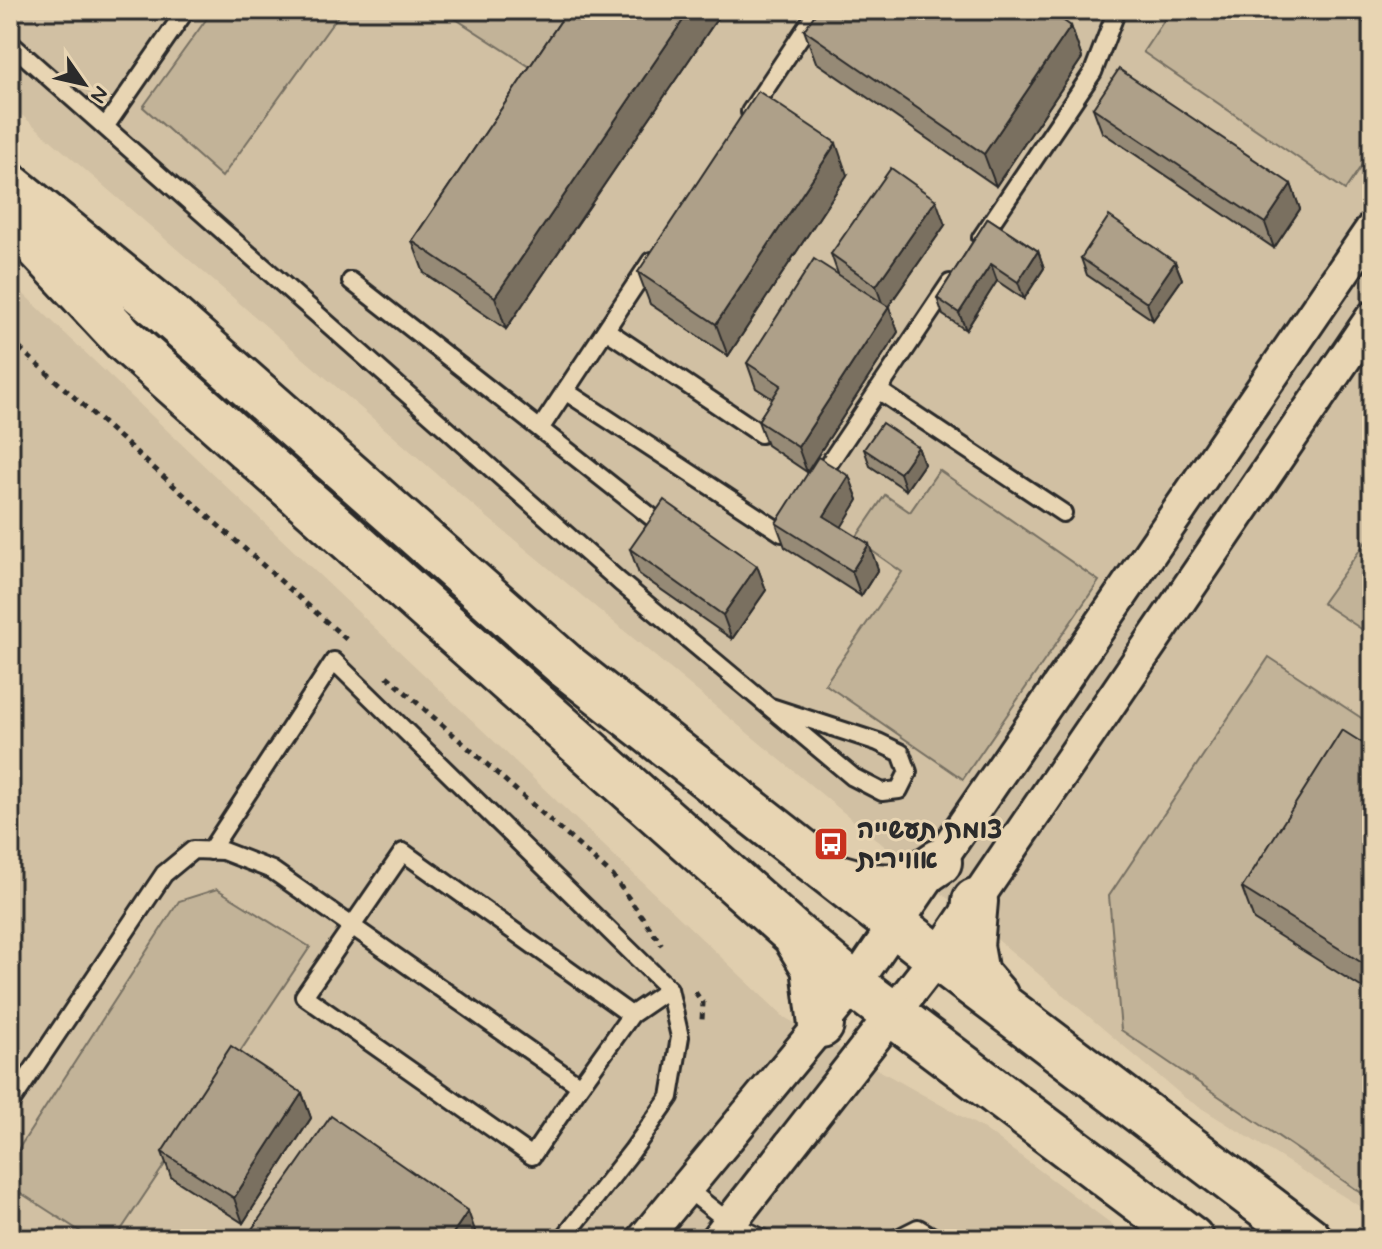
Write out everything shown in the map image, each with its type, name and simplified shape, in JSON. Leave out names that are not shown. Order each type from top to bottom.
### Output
[{"type":"highway","points":[[10,186],[162,309],[566,666],[895,925],[1309,1239]]},
{"type":"highway","points":[[10,217],[123,338],[795,935],[854,985],[1191,1239]]},
{"type":"highway","points":[[832,875],[870,886],[902,887],[939,862]]},
{"type":"highway","points":[[975,901],[971,946],[976,974],[1008,1011]]},
{"type":"highway","points":[[795,935],[814,967],[821,1025]]},
{"type":"street","points":[[644,1239],[854,985],[1372,229]]},
{"type":"street","points":[[723,1231],[937,957],[1372,318]]},
{"type":"lane","points":[[105,127],[186,10]]},
{"type":"lane","points":[[738,130],[818,10]]},
{"type":"lane","points":[[565,391],[782,533],[1093,72],[1117,10]]},
{"type":"lane","points":[[10,43],[620,582],[853,777],[882,792],[899,790],[908,772],[901,753],[878,742],[771,707]]},
{"type":"lane","points":[[540,429],[659,250]]},
{"type":"lane","points":[[351,281],[654,519]]},
{"type":"lane","points":[[606,330],[761,434]]},
{"type":"lane","points":[[878,390],[1063,513]]},
{"type":"lane","points":[[210,851],[334,661],[669,989],[680,1037],[670,1097],[563,1239]]},
{"type":"lane","points":[[12,1096],[164,874],[193,850],[223,851],[272,870],[580,1086]]},
{"type":"lane","points":[[631,1015],[403,852],[304,996],[532,1156],[631,1015],[669,989]]},
{"type":"lane","points":[[686,1188],[723,1231],[763,1239]]},
{"type":"lane","points":[[896,1239],[918,1228],[936,1239]]},
{"type":"shaded area","points":[[10,10],[1372,10],[1372,1214],[1185,1098],[488,518],[10,105]]},
{"type":"shaded area","points":[[213,10],[342,10],[222,177],[143,107]]},
{"type":"shaded area","points":[[442,10],[578,10],[538,72]]},
{"type":"shaded area","points":[[1171,10],[1345,10],[1372,28],[1372,150],[1345,190],[1143,52]]},
{"type":"shaded area","points":[[10,281],[784,1017],[984,1129],[1132,1239],[10,1239]]},
{"type":"shaded area","points":[[939,470],[1099,581],[963,779],[825,684],[902,572],[855,539],[885,495],[910,512]]},
{"type":"shaded area","points":[[1372,533],[1372,636],[1322,603]]},
{"type":"shaded area","points":[[1269,657],[1372,725],[1372,1200],[1121,1030],[1109,896]]},
{"type":"shaded area","points":[[217,889],[310,947],[115,1239],[92,1239],[10,1186],[10,1162],[179,901]]},
{"type":"building","points":[[568,10],[690,10],[495,297],[412,241]]},
{"type":"building","points":[[818,10],[1048,10],[1071,26],[984,154],[804,30]]},
{"type":"building","points":[[1119,69],[1291,184],[1265,223],[1093,108]]},
{"type":"building","points":[[758,91],[836,143],[716,324],[638,272]]},
{"type":"building","points":[[891,168],[936,200],[876,286],[831,254]]},
{"type":"building","points":[[1109,216],[1175,262],[1147,303],[1081,258]]},
{"type":"building","points":[[988,218],[1038,251],[1018,282],[991,264],[959,313],[937,298]]},
{"type":"building","points":[[814,259],[889,307],[798,447],[758,421],[781,385],[747,363]]},
{"type":"building","points":[[882,423],[918,447],[900,473],[864,449]]},
{"type":"building","points":[[818,457],[849,476],[824,516],[869,544],[852,571],[776,523]]},
{"type":"building","points":[[664,500],[757,566],[723,615],[630,549]]},
{"type":"building","points":[[1342,730],[1372,749],[1372,969],[1242,888]]},
{"type":"building","points":[[231,1046],[302,1093],[234,1198],[162,1152]]},
{"type":"building","points":[[331,1116],[468,1211],[449,1239],[245,1239]]},
{"type":"place","name":"צומת תעשייה אווירית","points":[[831,844]]}]
